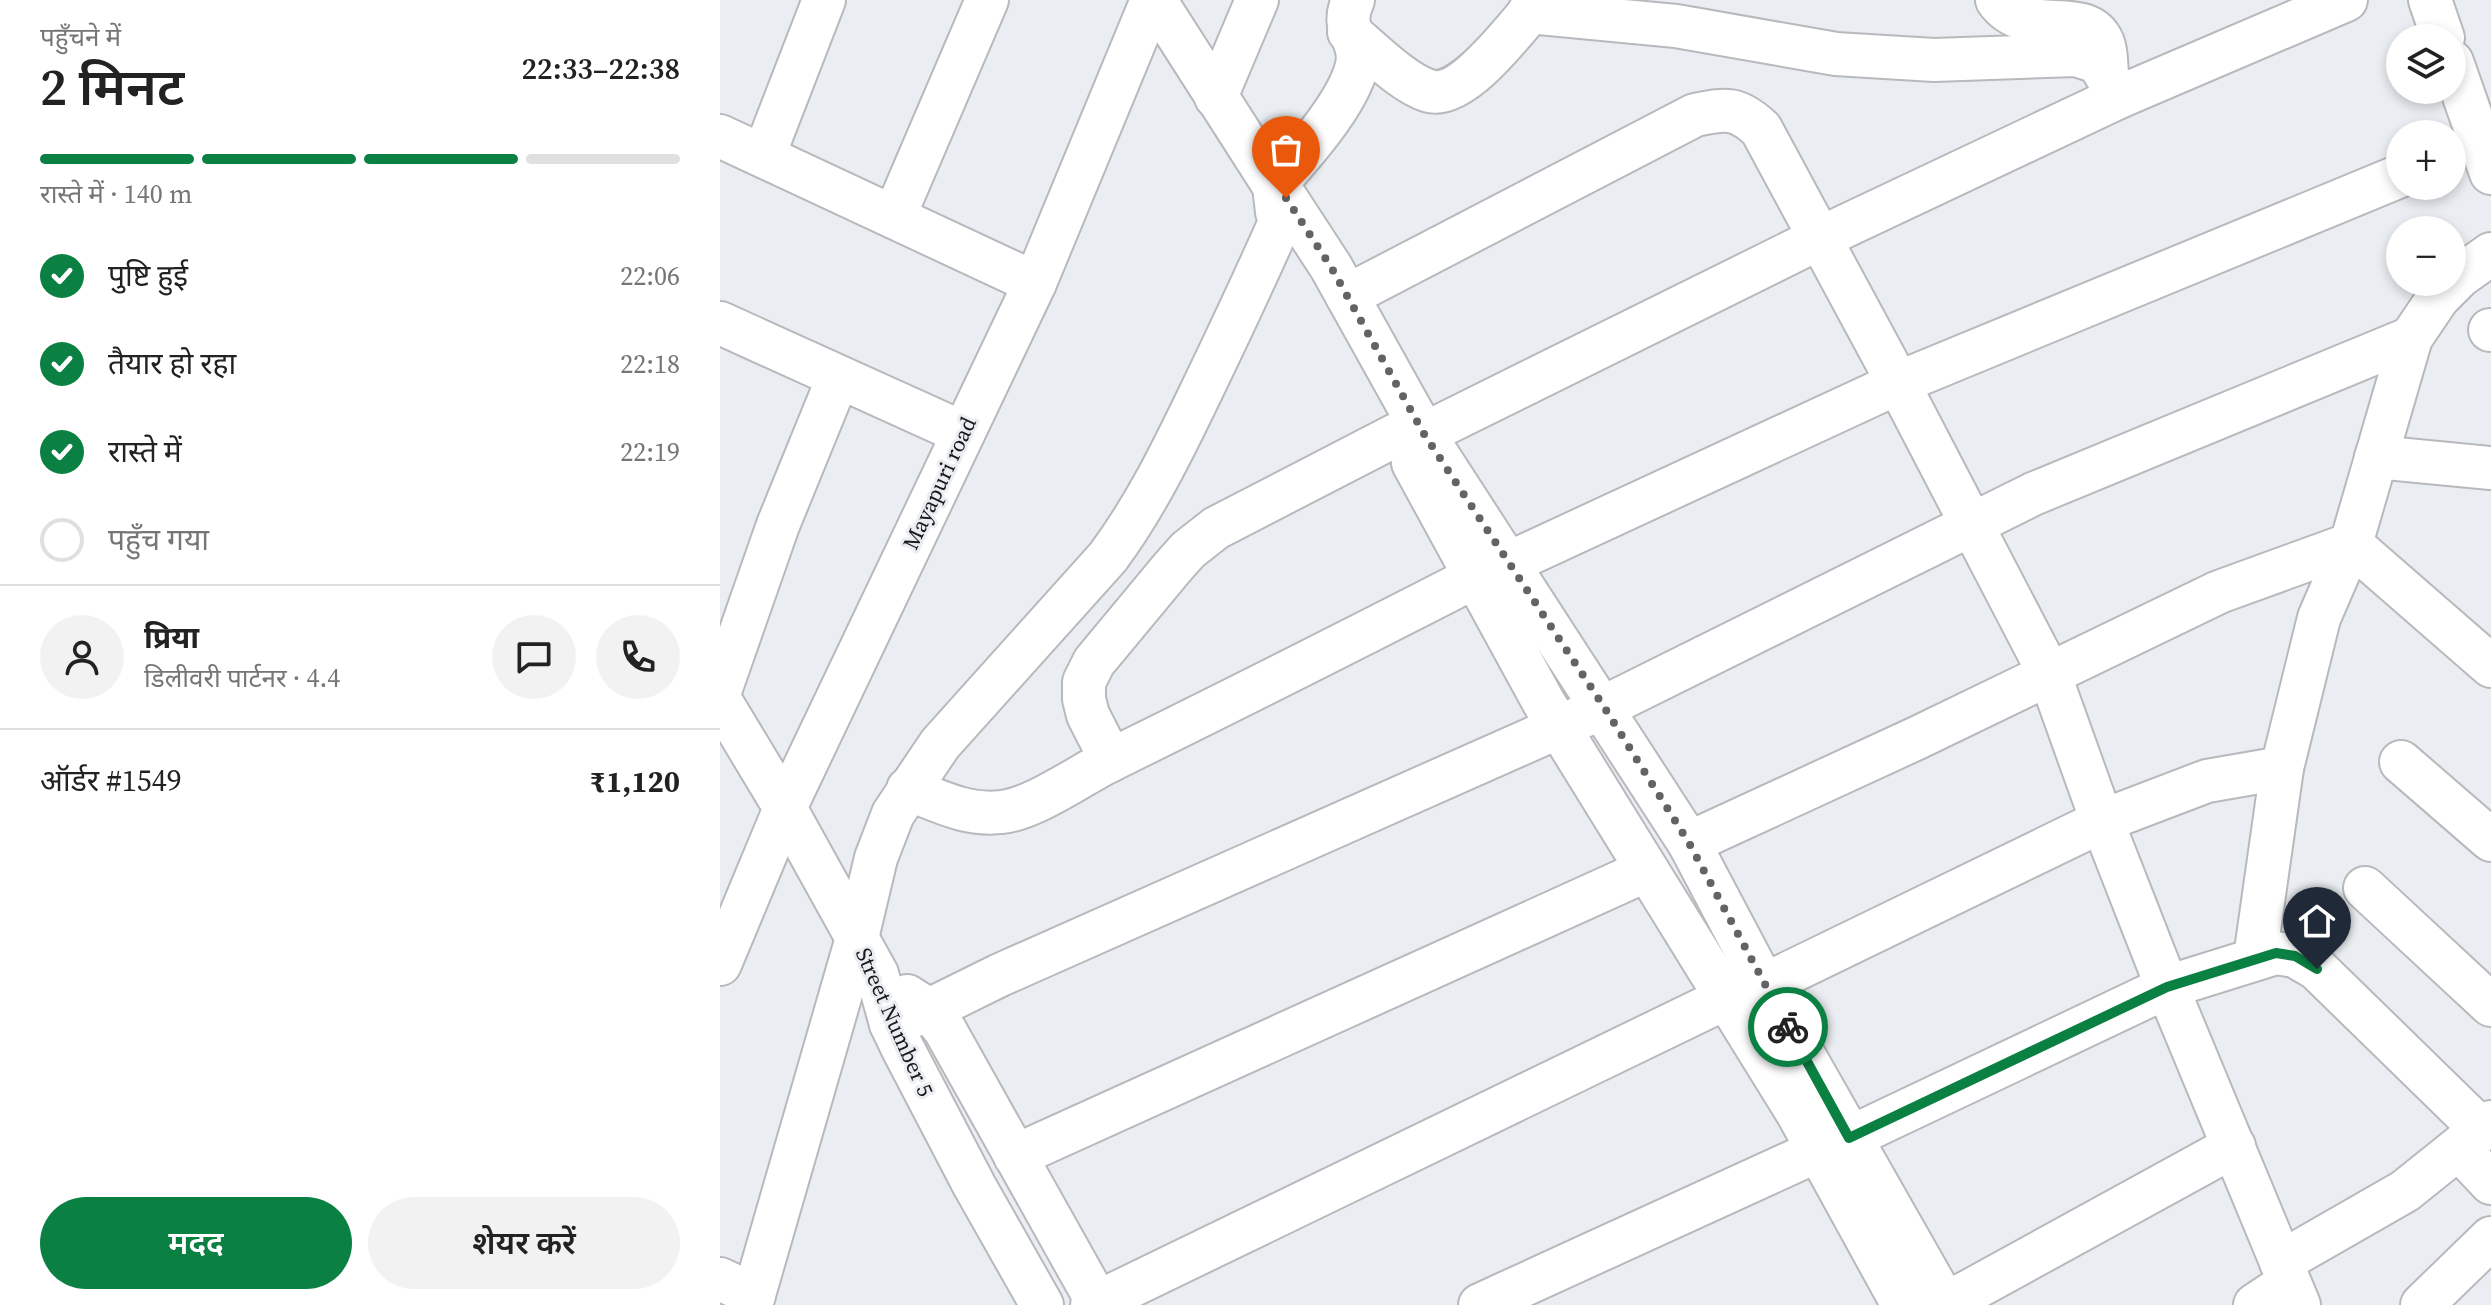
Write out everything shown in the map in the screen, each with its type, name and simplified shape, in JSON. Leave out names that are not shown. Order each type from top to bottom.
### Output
[{"type":"street","points":[[764,155],[824,0]]},
{"type":"street","points":[[894,217],[987,0]]},
{"type":"street","points":[[1153,0],[1216,97],[1277,204],[1287,244],[1410,434],[1492,570],[1559,727],[1647,870],[1745,992],[1833,1144],[1946,1304],[2234,1146]]},
{"type":"street","name":"Mayapuri road","points":[[720,964],[785,808],[1035,283],[1153,0]]},
{"type":"street","points":[[1216,97],[1257,0]]},
{"type":"street","points":[[1997,0],[2004,10],[2016,17],[2070,22],[2096,32],[2105,50],[2113,86]]},
{"type":"street","points":[[1111,760],[1088,715],[1084,682],[1094,662],[1172,568],[1188,550],[1216,528],[1820,238],[2113,86],[2297,9],[2346,0]]},
{"type":"street","points":[[2430,0],[2438,24]]},
{"type":"street","points":[[1351,16],[1414,84],[1435,92],[1445,91],[1466,80],[1535,6],[1690,13],[1836,54],[1934,60],[2076,55],[2098,62],[2113,86]]},
{"type":"street","points":[[742,1293],[857,938],[876,858],[893,814],[940,744],[1108,557],[1130,527],[1168,459],[1250,290],[1277,204],[1341,99],[1357,66],[1351,16]]},
{"type":"street","points":[[2462,104],[2474,157]]},
{"type":"street","points":[[1347,296],[1695,115],[1726,109],[1745,114],[1761,129],[2049,673],[2102,821],[2234,1146],[2281,1289],[2478,1133]]},
{"type":"street","points":[[720,136],[1035,283]]},
{"type":"street","points":[[908,789],[958,809],[1003,812],[1029,804],[1492,570],[1898,383],[2386,182]]},
{"type":"street","points":[[1277,204],[1286,198],[1331,267],[1410,434]]},
{"type":"street","points":[[2255,958],[2282,768],[2319,618],[2351,544],[2411,338],[2438,298],[2460,276],[2491,254]]},
{"type":"street","points":[[720,323],[963,433]]},
{"type":"street","points":[[910,1017],[1604,707],[2033,494],[2411,338]]},
{"type":"street","points":[[720,691],[778,525],[838,378]]},
{"type":"street","points":[[2376,457],[2491,468]]},
{"type":"street","points":[[2351,544],[2491,666]]},
{"type":"street","points":[[1689,843],[1917,738],[2219,592],[2351,544]]},
{"type":"street","points":[[1492,570],[1604,707],[1689,843],[1745,992]]},
{"type":"street","name":"Street Number 5","points":[[720,700],[785,808],[877,974],[910,1017],[974,1185],[1042,1305]]},
{"type":"street","points":[[2401,762],[2491,840]]},
{"type":"street","points":[[910,1017],[945,1030],[1097,1304],[2102,821],[2207,781],[2282,768]]},
{"type":"street","points":[[1015,1156],[1647,870]]},
{"type":"street","points":[[2365,888],[2491,1005]]},
{"type":"street","points":[[1480,1305],[2167,987],[2276,953],[2295,956],[2317,969],[2478,1133],[2491,1183]]},
{"type":"street","points":[[1833,1144],[1897,1303]]},
{"type":"street","points":[[2422,1305],[2491,1238]]},
{"type":"way so far","points":[[1286,198],[1331,267],[1424,434],[1604,707],[1689,843],[1788,1027]]},
{"type":"route","points":[[1788,1027],[1849,1138],[2167,987],[2276,953],[2295,956],[2317,969]]}]
